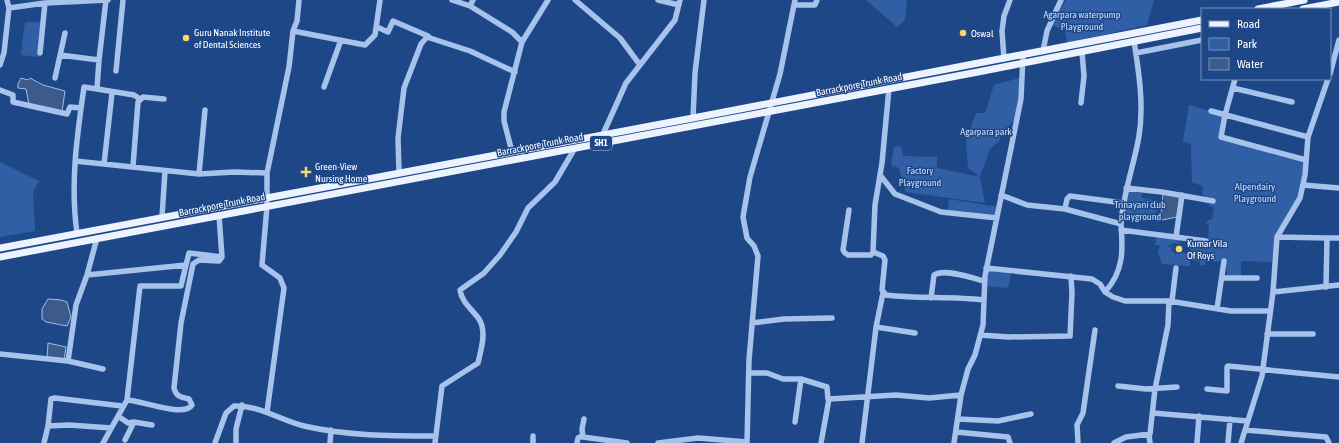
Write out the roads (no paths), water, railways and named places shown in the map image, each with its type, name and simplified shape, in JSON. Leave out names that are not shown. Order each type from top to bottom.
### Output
[{"type":"main road","points":[[1263,8],[1304,0]]},
{"type":"main road","points":[[1308,8],[1339,2]]},
{"type":"main road","name":"Barrackpore Trunk Road","points":[[0,257],[219,215],[267,202],[399,172],[693,118],[771,101],[1004,59],[1201,20]]},
{"type":"main road","points":[[1169,26],[1170,34]]},
{"type":"main road","name":"Barrackpore Trunk Road","points":[[0,248],[77,232],[162,217],[267,202],[576,148],[1201,28]]},
{"type":"street","points":[[0,65],[4,53],[9,8],[7,0]]},
{"type":"street","points":[[9,8],[45,3],[107,0],[99,60],[97,89]]},
{"type":"street","points":[[116,71],[123,0]]},
{"type":"street","points":[[267,412],[284,288],[280,278],[262,265],[267,202],[267,173],[289,67],[293,31],[297,21],[299,0]]},
{"type":"street","points":[[293,31],[365,45],[368,44],[375,35],[380,0]]},
{"type":"street","points":[[452,0],[470,6],[512,32],[522,42]]},
{"type":"street","points":[[470,6],[473,0]]},
{"type":"street","points":[[512,152],[504,121],[504,112],[522,42],[548,0]]},
{"type":"street","points":[[575,0],[620,38],[640,65]]},
{"type":"street","points":[[604,142],[603,134],[626,83],[675,20],[679,3],[658,0]]},
{"type":"street","points":[[693,118],[695,73],[704,0]]},
{"type":"street","points":[[658,443],[685,441],[700,438],[747,442],[749,373],[758,256],[754,246],[747,238],[743,218],[750,177],[780,74],[795,3],[815,6],[817,0]]},
{"type":"street","points":[[1004,59],[1002,31],[1004,16],[1010,0]]},
{"type":"street","points":[[1043,51],[1051,20],[1061,0]]},
{"type":"street","points":[[40,53],[45,3]]},
{"type":"street","points":[[377,27],[388,32],[393,21],[430,38],[477,54],[515,72]]},
{"type":"street","points":[[55,78],[65,33]]},
{"type":"street","points":[[399,172],[398,138],[404,88],[421,44],[428,36]]},
{"type":"street","points":[[324,87],[341,40]]},
{"type":"street","points":[[1136,53],[1201,40]]},
{"type":"street","points":[[1331,70],[1339,40]]},
{"type":"street","points":[[1105,292],[1113,283],[1119,271],[1123,203],[1134,158],[1140,117],[1141,96],[1134,41]]},
{"type":"street","points":[[1081,103],[1084,76],[1082,52]]},
{"type":"street","points":[[60,55],[99,60]]},
{"type":"street","points":[[954,443],[961,395],[983,325],[984,281],[1020,107],[1024,63],[1023,55]]},
{"type":"street","points":[[1235,80],[1220,134],[1222,138],[1306,160]]},
{"type":"street","points":[[1241,443],[1263,370],[1269,311],[1273,292],[1277,237],[1298,204],[1303,185],[1308,137],[1328,80]]},
{"type":"street","points":[[77,232],[73,208],[73,183],[84,87],[112,93],[134,95],[140,98],[164,99]]},
{"type":"street","points":[[873,252],[875,205],[888,118],[889,88]]},
{"type":"street","points":[[1232,88],[1292,102]]},
{"type":"street","points":[[0,90],[13,95],[13,102],[67,114],[70,107],[81,108]]},
{"type":"street","points":[[104,164],[112,93]]},
{"type":"street","points":[[133,166],[138,102],[140,98]]},
{"type":"street","points":[[199,174],[205,110]]},
{"type":"street","points":[[1211,111],[1308,137]]},
{"type":"street","points":[[435,443],[442,386],[478,363],[483,340],[480,321],[461,298],[460,290],[484,273],[500,255],[516,232],[528,208],[555,182],[576,148]]},
{"type":"street","points":[[75,161],[199,174],[234,172],[267,173]]},
{"type":"street","points":[[162,217],[165,171]]},
{"type":"street","points":[[880,175],[895,194],[941,212],[997,218]]},
{"type":"street","points":[[1303,185],[1339,188]]},
{"type":"street","points":[[1126,188],[1213,201]]},
{"type":"street","points":[[1001,195],[1027,205],[1064,209],[1121,224]]},
{"type":"street","points":[[1064,209],[1067,198],[1070,196],[1123,203]]},
{"type":"street","points":[[1176,237],[1182,196]]},
{"type":"street","points":[[849,210],[843,250],[848,255],[871,255],[873,252]]},
{"type":"street","points":[[127,400],[174,410],[187,410],[191,408],[191,401],[178,396],[174,388],[181,323],[191,272],[196,261],[220,261],[222,257],[219,215]]},
{"type":"street","points":[[1122,230],[1206,241]]},
{"type":"street","points":[[1277,237],[1339,238]]},
{"type":"street","points":[[68,361],[76,306],[87,275],[97,238]]},
{"type":"street","points":[[1326,287],[1327,238]]},
{"type":"street","points":[[862,443],[876,327],[883,293],[885,260],[883,256],[873,252]]},
{"type":"street","points":[[103,443],[122,406],[127,400],[140,286],[181,286],[190,253],[222,257]]},
{"type":"street","points":[[1217,309],[1224,261]]},
{"type":"street","points":[[87,275],[186,265]]},
{"type":"street","points":[[986,268],[1071,276],[1096,281],[1105,292],[1112,297],[1125,301],[1170,301],[1231,311],[1269,311]]},
{"type":"street","points":[[1150,443],[1149,435],[1155,389],[1168,325],[1170,301],[1176,268]]},
{"type":"street","points":[[931,298],[934,275],[939,272],[984,281]]},
{"type":"street","points":[[980,335],[1016,338],[1070,336],[1072,293],[1071,276]]},
{"type":"street","points":[[1222,278],[1257,278]]},
{"type":"street","points":[[1273,292],[1339,285]]},
{"type":"street","points":[[883,293],[907,298],[952,297],[984,300]]},
{"type":"street","points":[[752,323],[784,319],[832,318]]},
{"type":"street","points":[[876,327],[915,333]]},
{"type":"street","points":[[1078,443],[1077,425],[1082,413],[1095,330]]},
{"type":"street","points":[[1267,334],[1313,334]]},
{"type":"street","points":[[0,354],[68,361],[103,369]]},
{"type":"street","points":[[1207,389],[1227,391],[1228,366],[1339,377]]},
{"type":"street","points":[[749,373],[767,373],[783,379],[801,379],[827,387],[828,399],[821,443]]},
{"type":"street","points":[[795,422],[801,379]]},
{"type":"street","points":[[1118,386],[1155,389],[1177,387]]},
{"type":"street","points":[[828,399],[896,395],[928,398],[961,395]]},
{"type":"street","points":[[44,443],[48,426],[51,399],[55,398],[122,406]]},
{"type":"street","points":[[215,443],[226,413],[234,406],[248,406],[303,425],[371,436],[435,436]]},
{"type":"street","points":[[236,443],[236,429],[242,406]]},
{"type":"street","points":[[1153,413],[1247,421]]},
{"type":"street","points":[[958,419],[998,421],[1031,414]]},
{"type":"street","points":[[118,416],[128,423],[134,422],[152,425]]},
{"type":"street","points":[[1197,443],[1199,416]]},
{"type":"street","points":[[577,443],[578,438],[582,436],[584,419]]},
{"type":"street","points":[[1228,443],[1230,419]]},
{"type":"street","points":[[125,440],[134,422]]},
{"type":"street","points":[[48,426],[69,425],[111,428]]},
{"type":"street","points":[[330,443],[331,430]]},
{"type":"street","points":[[1245,430],[1326,437],[1328,443]]},
{"type":"street","points":[[956,432],[1008,437],[1010,443]]},
{"type":"street","points":[[1114,443],[1126,437],[1149,435]]},
{"type":"street","points":[[533,443],[534,436]]},
{"type":"street","points":[[582,436],[627,443]]},
{"type":"water","points":[[21,78],[28,80],[30,78],[43,85],[65,91],[62,112],[29,105],[26,89],[18,88]]},
{"type":"water","points":[[1163,193],[1180,197],[1177,217],[1157,221],[1157,216],[1161,214]]},
{"type":"water","points":[[48,299],[67,302],[71,317],[67,326],[46,322],[42,319],[42,309]]},
{"type":"water","points":[[48,343],[66,347],[64,360],[47,359]]},
{"type":"waterway","points":[[1189,240],[1188,245],[1194,247]]},
{"type":"place","name":"Oswal","points":[[963,33]]},
{"type":"place","name":"Guru Nanak Institute of Dental Sciences","points":[[186,38]]},
{"type":"place","name":"Green-View Nursing Home","points":[[306,172]]},
{"type":"place","name":"Kumar Vila Of Roys","points":[[1179,249]]},
{"type":"park label","name":"Agarpara waterpump Playground","points":[[1082,20]]},
{"type":"park label","name":"Agarpara park","points":[[986,131]]},
{"type":"park label","name":"Factory Playground","points":[[920,176]]},
{"type":"park label","name":"Alpendairy Playground","points":[[1255,192]]},
{"type":"park label","name":"Trinayani club playground","points":[[1140,210]]}]
